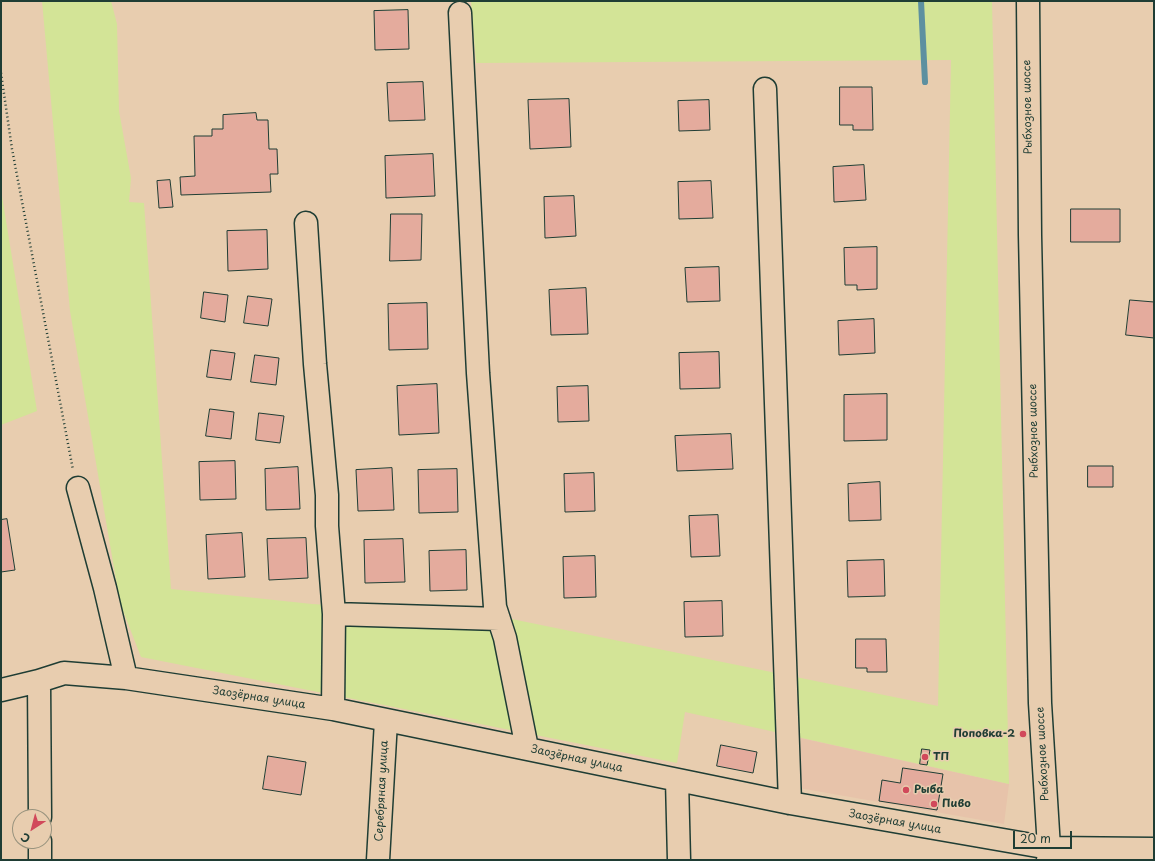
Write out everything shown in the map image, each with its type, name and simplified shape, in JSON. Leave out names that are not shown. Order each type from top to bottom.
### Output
[{"type":"street","name":"Рыбхозное шоссе","points":[[1028,1],[1030,243],[1040,695],[1049,854]]},
{"type":"street","points":[[460,13],[478,373],[495,607],[505,638],[527,748]]},
{"type":"street","points":[[765,89],[790,804]]},
{"type":"street","points":[[306,223],[315,364],[327,495],[327,526],[334,614],[333,709]]},
{"type":"street","points":[[78,488],[126,678]]},
{"type":"street","points":[[334,614],[498,620]]},
{"type":"street","name":"Заозёрная улица","points":[[1,690],[39,681],[64,673],[126,678],[333,709],[386,721],[527,748],[790,804],[1049,854],[1154,849]]},
{"type":"street","points":[[39,681],[40,809]]},
{"type":"street","name":"Серебряная улица","points":[[378,860],[386,721]]},
{"type":"street","points":[[677,780],[679,860]]},
{"type":"street","points":[[40,849],[40,860]]},
{"type":"path","points":[[1,73],[12,149],[78,488]]},
{"type":"shaded area","points":[[801,738],[1009,784],[1004,824],[799,788]]},
{"type":"green space","points":[[42,1],[111,1],[117,24],[119,111],[131,178],[129,202],[144,203],[171,589],[312,604],[492,615],[938,706],[951,60],[476,63],[471,1],[992,1],[1009,784],[685,712],[677,763],[141,657],[120,603],[70,311]]},
{"type":"green space","points":[[1,190],[37,411],[1,425]]},
{"type":"building","points":[[408,10],[409,49],[375,50],[374,11]]},
{"type":"building","points":[[423,82],[425,120],[389,121],[387,83]]},
{"type":"building","points":[[840,87],[872,87],[873,130],[853,130],[853,125],[840,125]]},
{"type":"building","points":[[569,99],[571,147],[530,149],[528,100]]},
{"type":"building","points":[[709,100],[710,130],[679,131],[678,101]]},
{"type":"building","points":[[256,113],[257,120],[268,120],[269,149],[277,149],[278,174],[270,174],[271,192],[181,195],[180,177],[195,176],[194,136],[212,136],[212,129],[223,129],[223,115]]},
{"type":"building","points":[[433,154],[435,196],[386,198],[385,156]]},
{"type":"building","points":[[864,165],[866,200],[834,202],[833,167]]},
{"type":"building","points":[[170,180],[173,207],[159,208],[157,181]]},
{"type":"building","points":[[711,181],[713,218],[679,219],[678,182]]},
{"type":"building","points":[[574,196],[576,236],[545,238],[544,197]]},
{"type":"building","points":[[1071,209],[1120,209],[1120,242],[1071,242]]},
{"type":"building","points":[[391,214],[422,214],[421,260],[390,261]]},
{"type":"building","points":[[267,230],[268,269],[228,271],[227,231]]},
{"type":"building","points":[[877,247],[877,289],[857,290],[857,285],[845,285],[844,248]]},
{"type":"building","points":[[719,267],[720,301],[687,302],[685,268]]},
{"type":"building","points":[[586,288],[588,334],[551,335],[549,290]]},
{"type":"building","points":[[204,292],[228,295],[225,322],[201,318]]},
{"type":"building","points":[[248,296],[272,299],[268,326],[244,323]]},
{"type":"building","points":[[1130,300],[1154,302],[1154,338],[1126,335]]},
{"type":"building","points":[[427,303],[428,349],[389,350],[388,304]]},
{"type":"building","points":[[874,319],[875,353],[839,355],[838,321]]},
{"type":"building","points":[[211,350],[235,353],[231,380],[207,377]]},
{"type":"building","points":[[719,352],[720,388],[680,389],[679,353]]},
{"type":"building","points":[[255,355],[279,358],[276,385],[251,382]]},
{"type":"building","points":[[437,384],[439,433],[399,435],[397,386]]},
{"type":"building","points":[[588,386],[589,421],[558,422],[557,387]]},
{"type":"building","points":[[887,394],[887,440],[844,441],[844,395]]},
{"type":"building","points":[[210,409],[234,412],[231,439],[206,436]]},
{"type":"building","points":[[259,413],[284,416],[280,443],[256,440]]},
{"type":"building","points":[[731,434],[733,469],[677,471],[675,436]]},
{"type":"building","points":[[235,461],[236,499],[200,500],[199,462]]},
{"type":"building","points":[[1088,466],[1113,466],[1113,487],[1088,487]]},
{"type":"building","points":[[298,467],[300,509],[266,510],[265,469]]},
{"type":"building","points":[[392,468],[394,510],[358,511],[356,470]]},
{"type":"building","points":[[457,469],[458,512],[419,513],[418,470]]},
{"type":"building","points":[[594,473],[595,511],[565,512],[564,474]]},
{"type":"building","points":[[880,482],[881,520],[849,521],[848,484]]},
{"type":"building","points":[[718,515],[720,556],[691,557],[689,516]]},
{"type":"building","points":[[7,519],[15,570],[1,572],[1,520]]},
{"type":"building","points":[[242,533],[245,577],[208,579],[206,535]]},
{"type":"building","points":[[306,538],[308,578],[269,580],[267,539]]},
{"type":"building","points":[[403,539],[405,582],[365,583],[364,540]]},
{"type":"building","points":[[466,550],[467,590],[430,591],[429,551]]},
{"type":"building","points":[[595,556],[596,597],[564,598],[563,557]]},
{"type":"building","points":[[884,560],[885,596],[848,597],[847,561]]},
{"type":"building","points":[[722,601],[723,636],[685,637],[684,602]]},
{"type":"building","points":[[856,639],[886,639],[887,672],[867,672],[867,668],[856,668]]},
{"type":"building","points":[[721,745],[757,752],[753,773],[717,766]]},
{"type":"building","name":"ТП","points":[[922,749],[930,750],[927,765],[920,764]]},
{"type":"building","points":[[268,756],[306,762],[301,795],[263,789]]},
{"type":"building","points":[[903,768],[943,774],[937,810],[879,801],[882,780],[900,783]]},
{"type":"waterway","points":[[921,1],[925,82]]},
{"type":"place","name":"Поповка-2","points":[[1023,734]]},
{"type":"place","name":"ТП","points":[[925,757]]},
{"type":"place","name":"Рыба","points":[[906,790]]},
{"type":"place","name":"Пиво","points":[[934,804]]}]
